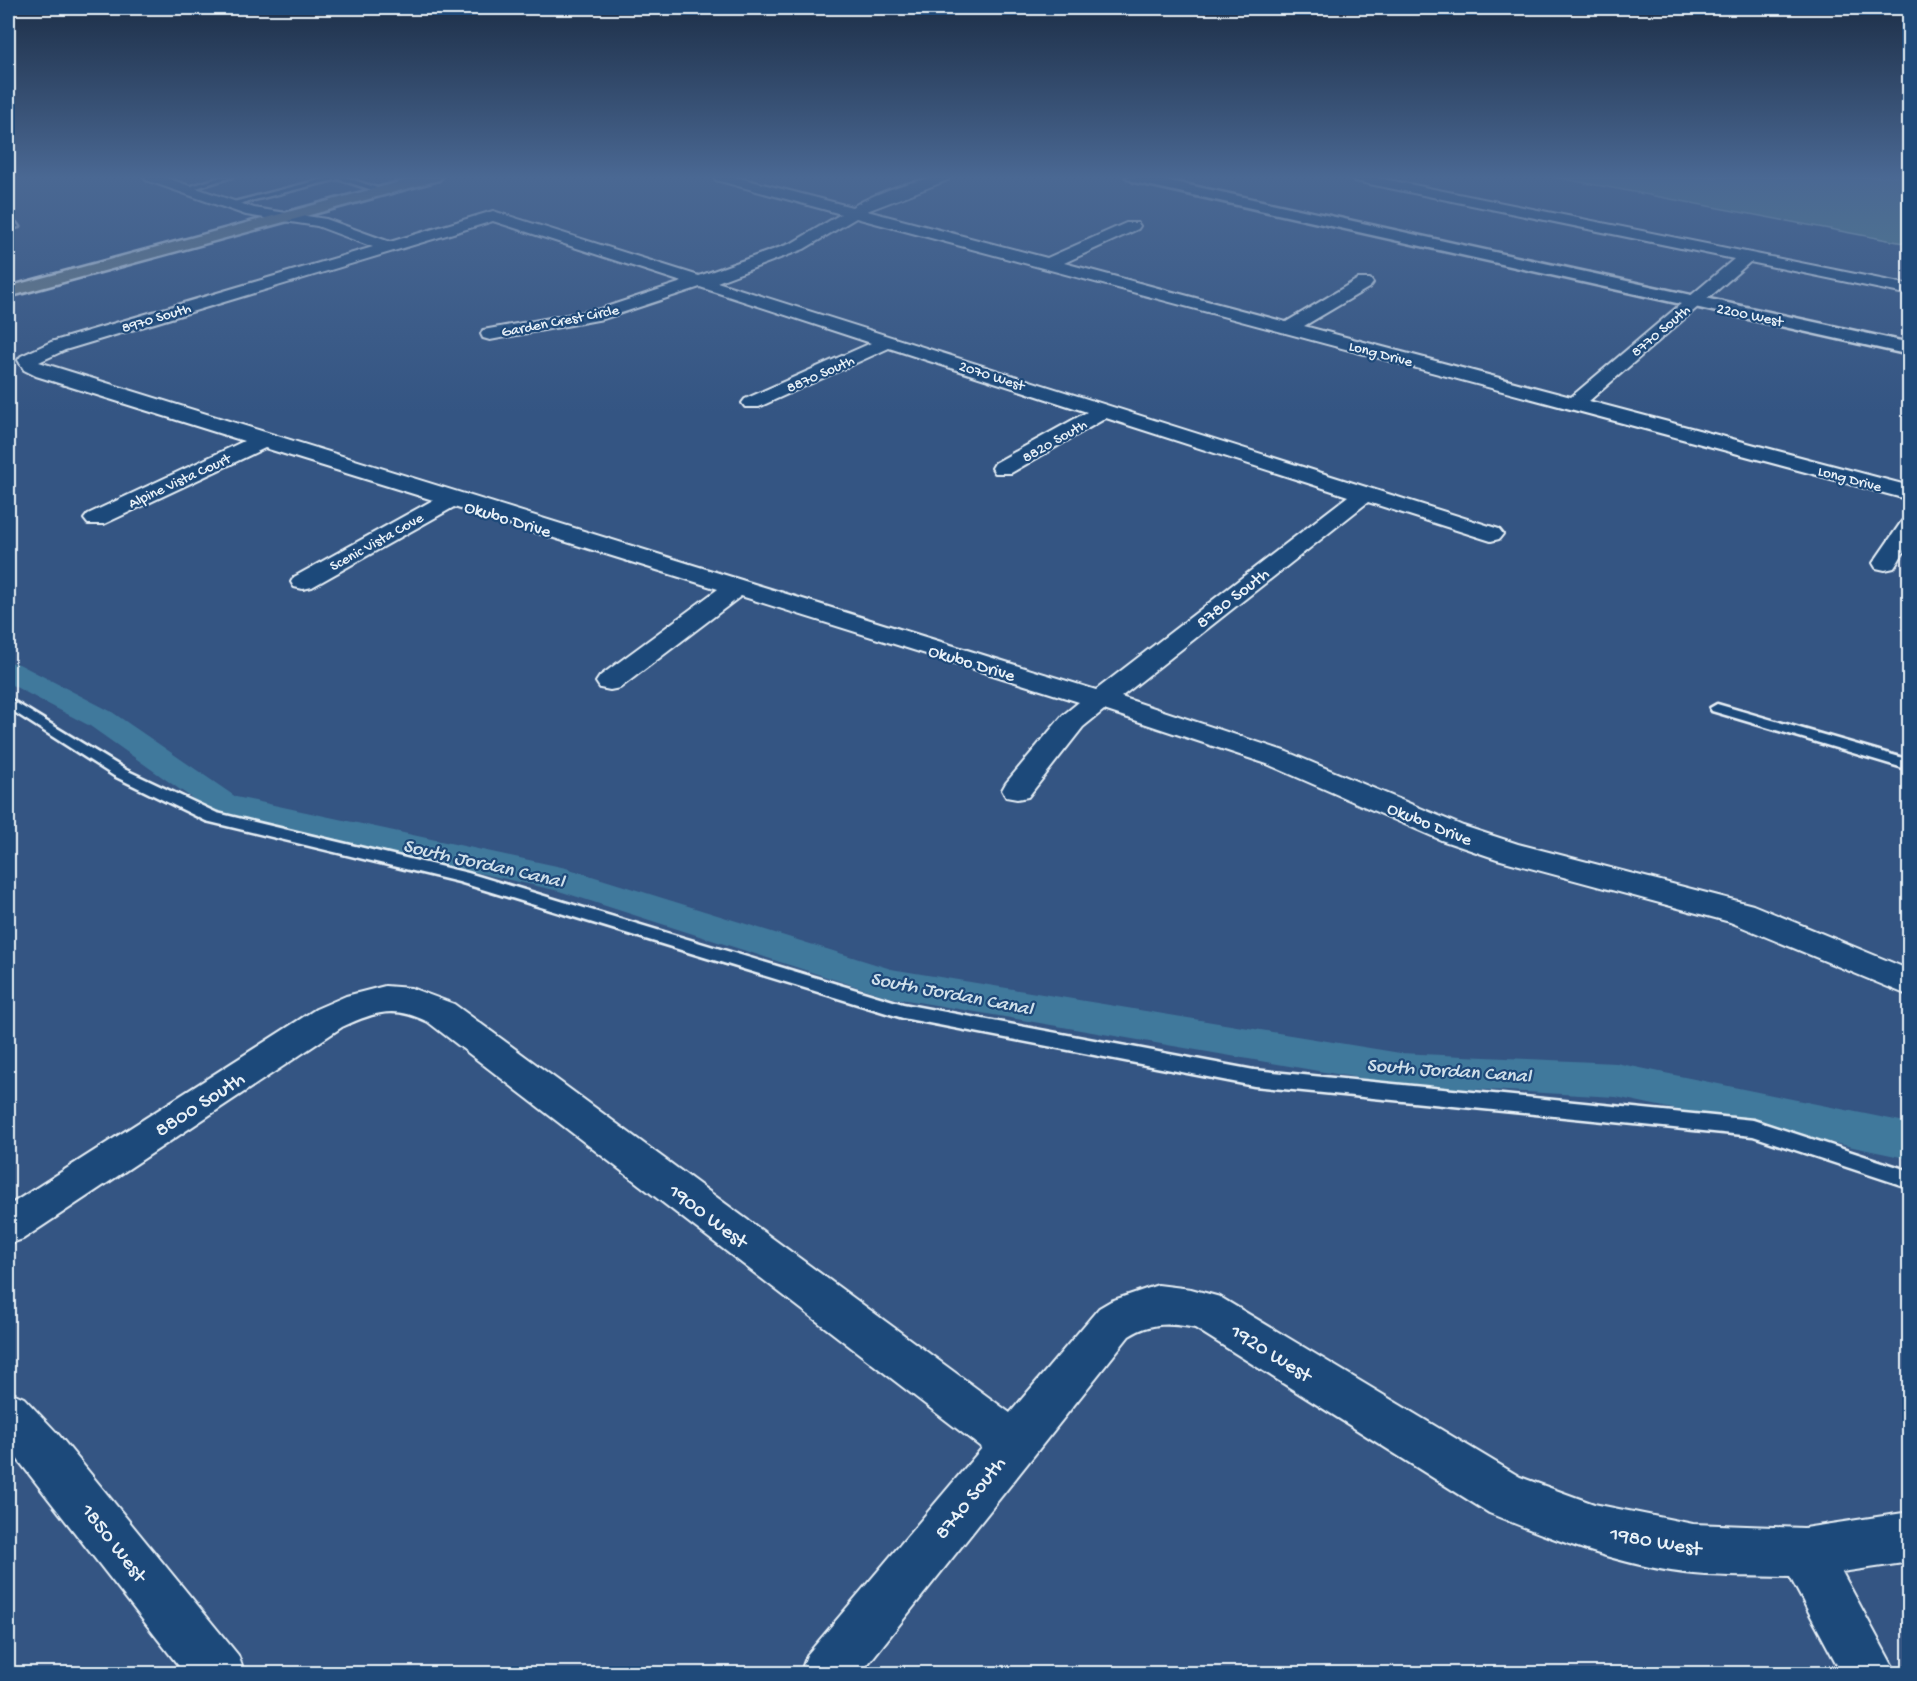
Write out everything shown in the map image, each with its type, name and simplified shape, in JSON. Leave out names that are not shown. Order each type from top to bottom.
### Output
[{"type":"main road","points":[[11,289],[139,255]]},
{"type":"street","name":"8970 South","points":[[28,360],[58,346],[362,255]]},
{"type":"street","name":"2070 West","points":[[615,255],[1491,534]]},
{"type":"street","name":"Garden Crest Circle","points":[[490,334],[603,314],[771,255]]},
{"type":"street","name":"Long Drive","points":[[1016,255],[1910,493]]},
{"type":"street","points":[[1048,264],[1067,255]]},
{"type":"street","name":"2200 West","points":[[1488,255],[1910,349]]},
{"type":"street","points":[[1738,255],[1910,290]]},
{"type":"street","name":"8770 South","points":[[1574,404],[1746,257]]},
{"type":"street","points":[[1288,328],[1364,283]]},
{"type":"street","name":"8870 South","points":[[752,403],[888,342]]},
{"type":"street","name":"Okubo Drive","points":[[28,360],[31,366],[43,372],[1098,700],[1277,758],[1452,833],[1508,852],[1741,913],[1910,984]]},
{"type":"street","name":"8820 South","points":[[1003,468],[1104,411]]},
{"type":"street","name":"Alpine Vista Court","points":[[96,519],[262,441]]},
{"type":"street","name":"8780 South","points":[[1017,790],[1073,721],[1365,494]]},
{"type":"street","name":"Scenic Vista Cove","points":[[303,582],[450,500]]},
{"type":"street","points":[[1885,563],[1910,526]]},
{"type":"street","points":[[610,682],[736,588]]},
{"type":"street","name":"8800 South","points":[[8,1227],[329,1018],[366,1001],[399,997]]},
{"type":"street","name":"1900 West","points":[[399,997],[423,1003],[441,1013],[1013,1443]]},
{"type":"street","name":"1920 West","points":[[1114,1322],[1138,1307],[1170,1304],[1204,1311],[1421,1446]]},
{"type":"street","name":"8740 South","points":[[826,1674],[1114,1322]]},
{"type":"street","name":"1850 West","points":[[8,1413],[41,1450],[219,1674]]},
{"type":"street","name":"1980 West","points":[[1421,1446],[1506,1496],[1594,1529],[1693,1549],[1804,1553],[1910,1537]]},
{"type":"street","points":[[1804,1553],[1871,1674]]},
{"type":"lane","points":[[8,702],[120,773],[212,817],[462,877],[903,1011],[1254,1078],[1753,1128],[1910,1180]]},
{"type":"lane","points":[[1717,708],[1910,765]]},
{"type":"waterway","name":"South Jordan Canal","points":[[8,671],[101,719],[225,805],[566,880],[889,983],[1400,1069],[1616,1080],[1910,1141]]}]
